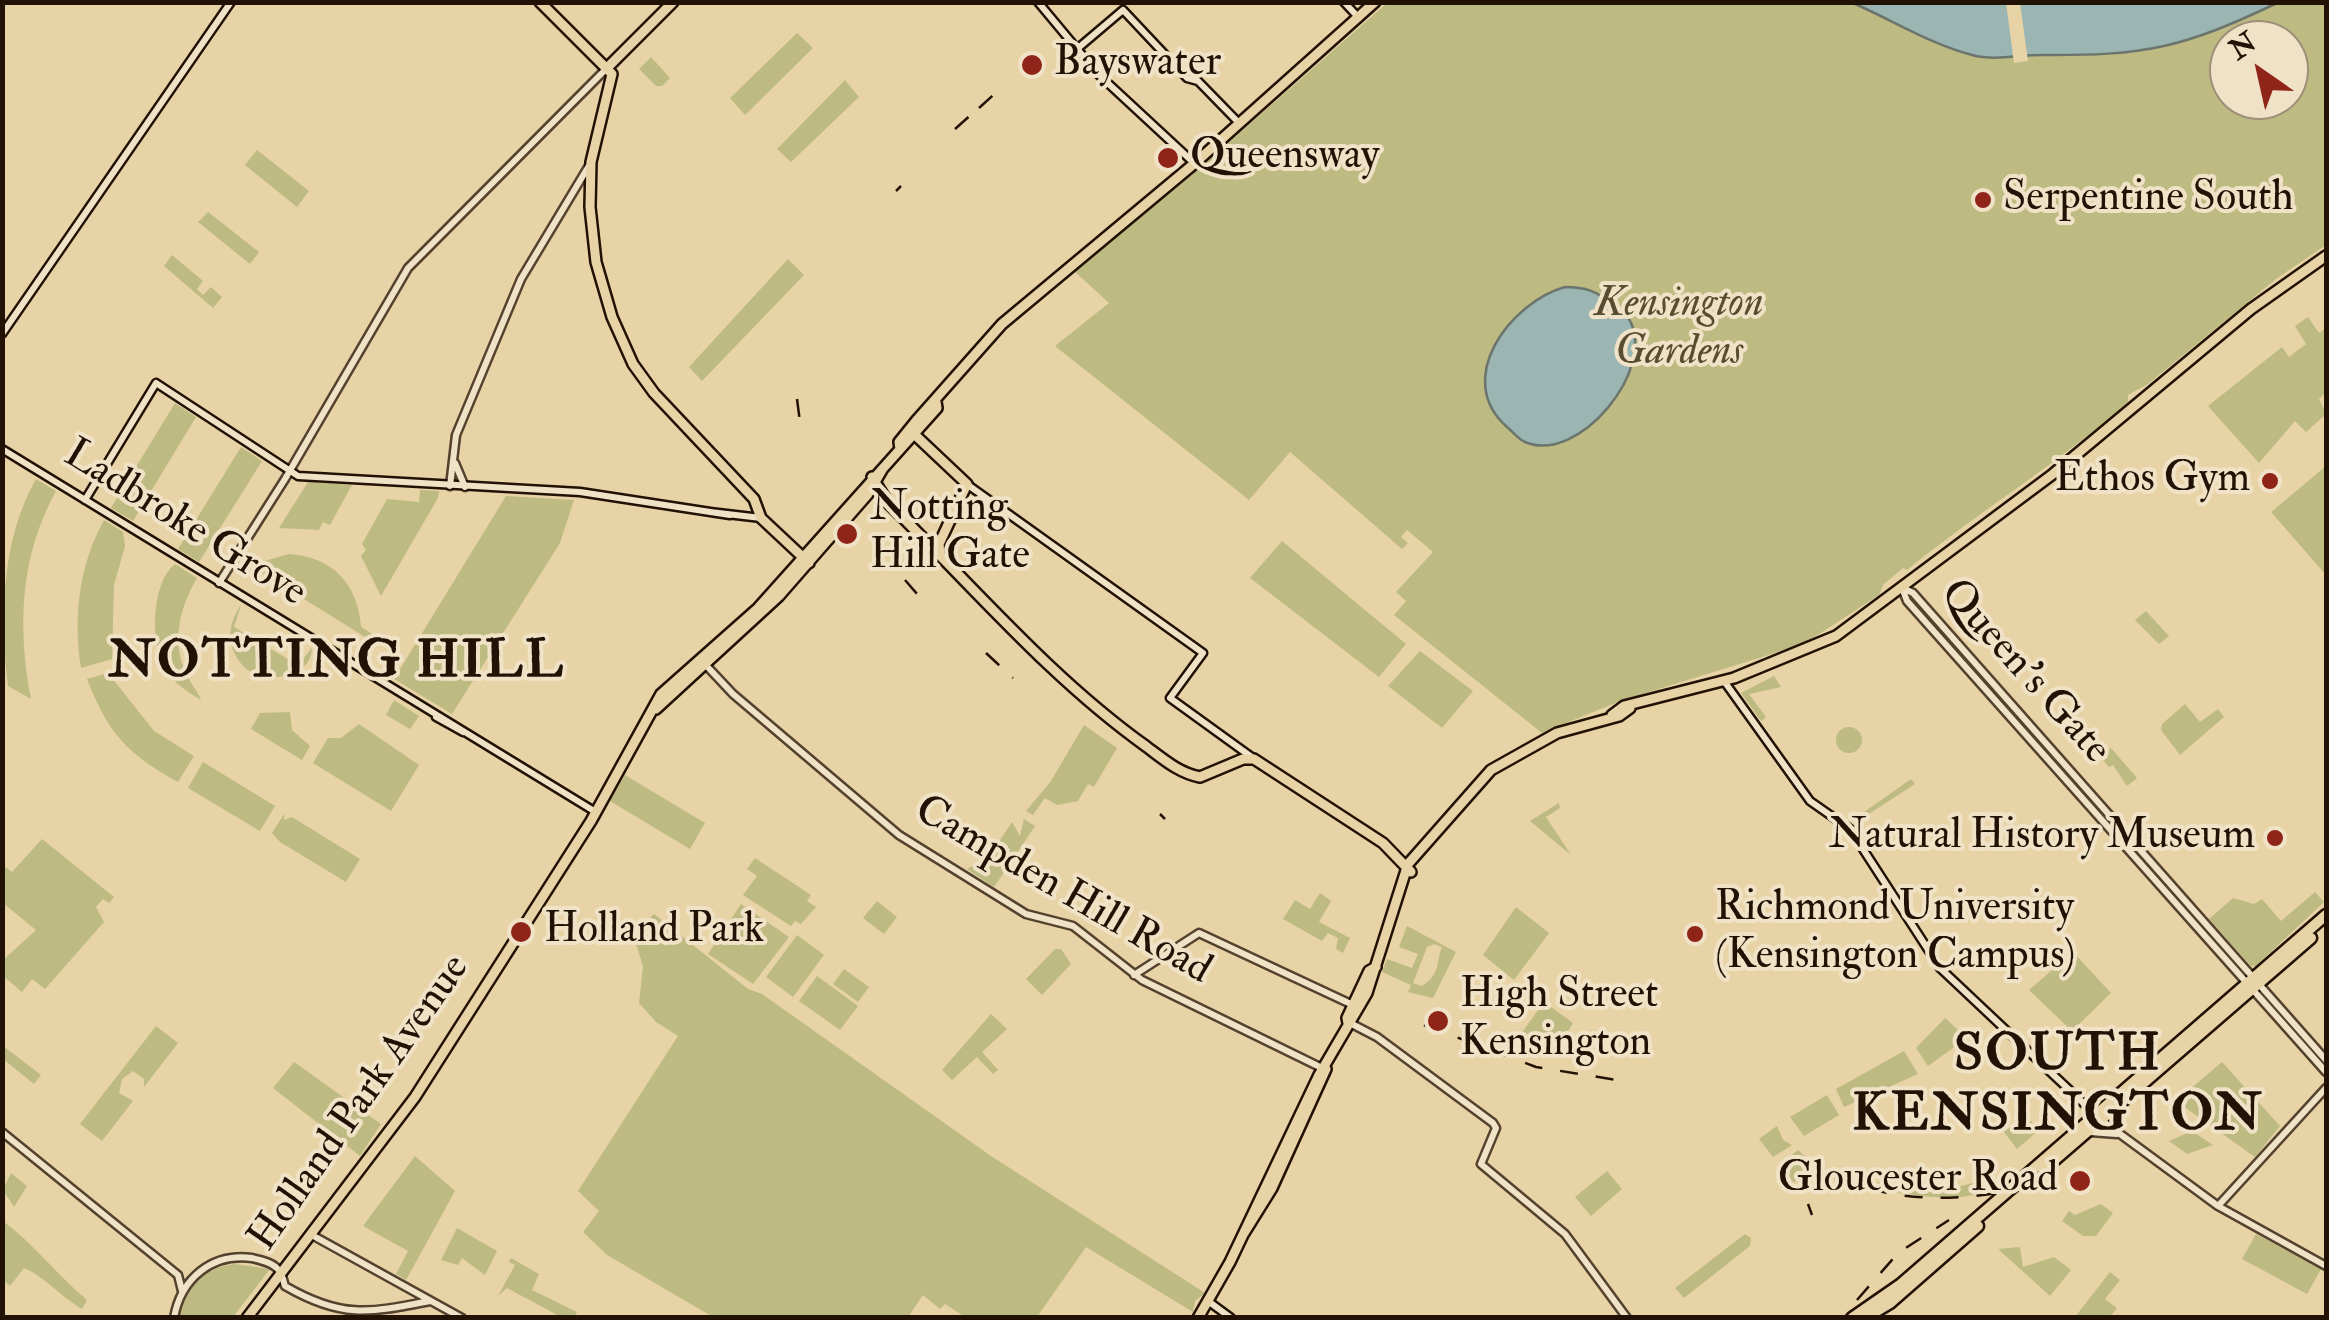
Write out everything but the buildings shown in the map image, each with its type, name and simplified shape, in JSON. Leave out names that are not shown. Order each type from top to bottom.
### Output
[{"type":"highway","points":[[2254,983],[2326,915]]},
{"type":"highway","points":[[1852,1318],[1901,1284],[2326,924]]},
{"type":"highway","points":[[1865,1318],[1890,1303],[2085,1134],[2099,1117]]},
{"type":"main road","points":[[540,2],[612,74],[592,162],[590,190],[592,232],[604,292],[624,345],[652,390],[754,499],[760,518],[808,558]]},
{"type":"main road","points":[[607,68],[673,2]]},
{"type":"main road","points":[[808,558],[1002,324],[1375,2]]},
{"type":"main road","points":[[1198,1318],[1244,1234],[1288,1136],[1367,993],[1402,882],[1486,774],[1546,740],[1612,715],[1616,709],[1724,680],[1814,648],[1902,588],[2049,476],[2271,293],[2326,256]]},
{"type":"main road","points":[[912,432],[967,484],[939,544],[941,557]]},
{"type":"main road","points":[[702,662],[808,558],[868,494],[874,480]]},
{"type":"main road","points":[[874,480],[888,503],[1076,693],[1179,770],[1206,777],[1236,761],[1254,759],[1413,863]]},
{"type":"main road","points":[[868,494],[888,503]]},
{"type":"main road","points":[[926,541],[939,544]]},
{"type":"main road","name":"Holland Park Avenue","points":[[246,1318],[412,1102],[654,710],[702,662]]},
{"type":"main road","points":[[1348,1023],[1353,1005],[1376,967]]},
{"type":"street","points":[[2,334],[231,2]]},
{"type":"street","points":[[1038,2],[1077,49],[1194,161]]},
{"type":"street","points":[[1116,2],[1187,78],[1198,81],[1238,121]]},
{"type":"street","points":[[1344,2],[1359,18]]},
{"type":"street","points":[[1077,49],[1123,10]]},
{"type":"street","points":[[219,583],[408,268],[607,68]]},
{"type":"street","points":[[450,486],[456,435],[522,280],[592,162]]},
{"type":"street","points":[[576,190],[590,190]]},
{"type":"street","points":[[85,500],[156,383],[289,472],[609,495],[760,518]]},
{"type":"street","name":"Ladbroke Grove","points":[[2,450],[594,811]]},
{"type":"street","points":[[455,462],[465,486]]},
{"type":"street","points":[[967,484],[1203,653],[1170,698],[1254,759]]},
{"type":"street","name":"Queen's Gate","points":[[1902,588],[1909,603],[2326,1060]]},
{"type":"street","name":"Campden Hill Road","points":[[702,662],[733,694],[900,836],[1026,914],[1073,926],[1134,975],[1326,1070]]},
{"type":"street","points":[[1724,680],[1810,801],[1844,822],[1940,968],[2118,1134],[2218,1206],[2326,1266]]},
{"type":"street","points":[[1134,975],[1201,934],[1353,1005]]},
{"type":"street","name":"Queen's Gate","points":[[2254,983],[2326,1072]]},
{"type":"street","points":[[1348,1023],[1377,1038],[1495,1125],[1481,1164],[1564,1234],[1627,1318]]},
{"type":"street","points":[[2218,1206],[2326,1088]]},
{"type":"street","points":[[2,1132],[178,1275],[193,1277]]},
{"type":"street","points":[[2085,1134],[2118,1134]]},
{"type":"street","points":[[312,1235],[462,1318]]},
{"type":"street","points":[[174,1318],[182,1290],[193,1277],[208,1265],[235,1258],[263,1260],[281,1274],[286,1286],[345,1312],[370,1313],[430,1301]]},
{"type":"street","points":[[178,1275],[182,1290]]},
{"type":"street","points":[[1208,1302],[1231,1318]]},
{"type":"green space","name":"Kensington Gardens","points":[[1387,3],[2326,3],[2326,245],[2276,279],[2148,384],[2128,395],[2128,402],[2074,446],[1907,570],[1903,568],[1883,585],[1879,595],[1804,644],[1620,701],[1542,733],[1394,615],[1406,601],[1396,592],[1433,552],[1407,530],[1401,537],[1408,543],[1402,549],[1290,452],[1249,500],[1055,346],[1109,303],[1074,271],[1192,175]]},
{"type":"green space","points":[[797,33],[813,48],[745,115],[730,98]]},
{"type":"green space","points":[[651,57],[670,78],[662,86],[656,86],[639,69]]},
{"type":"green space","points":[[845,80],[859,97],[791,162],[777,149]]},
{"type":"green space","points":[[257,150],[309,191],[297,207],[245,165]]},
{"type":"green space","points":[[208,212],[259,252],[250,264],[198,222]]},
{"type":"green space","points":[[172,255],[203,281],[197,289],[203,295],[211,287],[222,297],[213,308],[164,266]]},
{"type":"green space","points":[[788,259],[804,275],[702,381],[689,367]]},
{"type":"green space","points":[[2308,317],[2319,333],[2326,328],[2326,392],[2319,399],[2326,414],[2306,432],[2295,421],[2259,463],[2208,406],[2282,347],[2289,357],[2306,344],[2295,326]]},
{"type":"green space","points":[[175,403],[196,417],[133,521],[111,508]]},
{"type":"green space","points":[[241,447],[262,461],[199,562],[178,549]]},
{"type":"green space","points":[[2326,466],[2326,575],[2271,512]]},
{"type":"green space","points":[[36,479],[56,491],[35,541],[25,592],[24,645],[31,699],[8,686],[4,607],[16,528]]},
{"type":"green space","points":[[308,482],[352,485],[330,525],[323,522],[319,530],[279,528]]},
{"type":"green space","points":[[420,490],[439,491],[438,498],[381,596],[361,556],[366,550],[362,544],[387,499],[419,502]]},
{"type":"green space","points":[[506,496],[574,500],[560,543],[452,714],[394,679]]},
{"type":"green space","points":[[104,520],[123,532],[125,546],[114,585],[112,659],[81,668],[80,592],[89,555]]},
{"type":"green space","points":[[1282,541],[1406,644],[1379,677],[1250,578]]},
{"type":"green space","points":[[289,554],[318,561],[340,576],[355,598],[361,627],[374,635],[370,640],[241,560],[244,555],[257,563]]},
{"type":"green space","points":[[175,564],[197,578],[182,612],[178,637],[181,661],[201,700],[169,674],[157,645],[157,599]]},
{"type":"green space","points":[[241,605],[234,627],[298,665],[312,648],[304,666],[287,676],[276,677],[245,668],[234,653],[230,637]]},
{"type":"green space","points":[[2146,611],[2169,636],[2159,644],[2135,620]]},
{"type":"green space","points":[[1420,651],[1473,691],[1442,728],[1388,686]]},
{"type":"green space","points":[[108,673],[154,731],[194,756],[178,782],[132,751],[103,714],[87,679]]},
{"type":"green space","points":[[1774,676],[1781,687],[1749,694],[1766,717],[1761,721],[1741,693]]},
{"type":"green space","points":[[394,700],[419,716],[410,729],[386,715]]},
{"type":"green space","points":[[2185,704],[2200,722],[2218,709],[2224,717],[2180,755],[2161,730],[2162,724]]},
{"type":"green space","points":[[290,712],[292,730],[310,746],[302,760],[251,729],[260,713]]},
{"type":"green space","points":[[359,724],[419,765],[391,811],[313,763],[328,738],[341,738]]},
{"type":"green space","points":[[1084,725],[1117,748],[1094,787],[1088,784],[1078,801],[1057,805],[1045,798],[1033,815],[1026,811],[1051,781]]},
{"type":"green space","points":[[1849,727],[1858,731],[1862,740],[1858,749],[1849,753],[1840,749],[1836,740],[1840,731]]},
{"type":"green space","points":[[2111,748],[2137,778],[2127,786],[2113,765],[2109,767],[2101,757]]},
{"type":"green space","points":[[203,762],[275,806],[260,831],[188,788]]},
{"type":"green space","points":[[625,775],[705,823],[690,849],[610,801]]},
{"type":"green space","points":[[1911,779],[1915,784],[1861,819],[1860,815]]},
{"type":"green space","points":[[1559,803],[1560,808],[1546,817],[1571,855],[1530,821]]},
{"type":"green space","points":[[284,814],[284,820],[292,817],[360,859],[346,882],[280,842],[272,833]]},
{"type":"green space","points":[[1024,819],[1035,826],[994,887],[967,869],[976,864],[974,869],[979,872],[1012,822],[1020,836]]},
{"type":"green space","points":[[42,839],[114,897],[109,903],[103,899],[96,907],[104,922],[45,989],[32,979],[22,992],[3,976],[3,960],[36,930],[3,903],[3,865],[12,872]]},
{"type":"green space","points":[[755,858],[811,895],[807,901],[816,907],[801,924],[795,921],[791,926],[743,895],[757,876],[747,869]]},
{"type":"green space","points":[[2315,892],[2324,902],[2256,966],[2251,966],[2209,919],[2233,898],[2254,904],[2262,899],[2281,921]]},
{"type":"green space","points":[[1320,893],[1331,901],[1319,922],[1350,938],[1343,953],[1336,949],[1338,938],[1328,933],[1322,941],[1283,919],[1295,900],[1310,909]]},
{"type":"green space","points":[[877,901],[897,917],[884,934],[863,918]]},
{"type":"green space","points":[[741,904],[789,937],[753,984],[708,954]]},
{"type":"green space","points":[[1516,907],[1549,933],[1514,980],[1483,955]]},
{"type":"green space","name":"Holland Park","points":[[654,914],[748,989],[762,994],[991,1156],[1205,1293],[1195,1301],[1193,1312],[1086,1247],[1037,1317],[965,1317],[945,1304],[940,1309],[923,1295],[908,1317],[713,1317],[607,1255],[583,1232],[599,1211],[578,1191],[678,1036],[656,1022],[639,1003],[643,966],[633,934]]},
{"type":"green space","points":[[1407,926],[1456,952],[1433,998],[1408,992],[1411,985],[1382,972],[1387,959],[1412,968],[1418,954],[1399,947]],"holes":[[[1427,947],[1442,947],[1433,976],[1422,986],[1413,983]]]},
{"type":"green space","points":[[797,935],[824,955],[793,997],[766,977]]},
{"type":"green space","points":[[1055,949],[1061,949],[1071,964],[1042,995],[1026,979]]},
{"type":"green space","points":[[2073,952],[2111,993],[2072,1031],[2029,990]]},
{"type":"green space","points":[[844,969],[869,987],[858,1002],[833,984]]},
{"type":"green space","points":[[817,976],[858,1006],[840,1030],[799,1001]]},
{"type":"green space","points":[[1544,1002],[1573,1023],[1559,1056],[1518,1038]]},
{"type":"green space","points":[[991,1014],[1007,1029],[982,1052],[998,1070],[993,1074],[977,1057],[952,1080],[942,1070]]},
{"type":"green space","points":[[1945,1018],[1967,1038],[1928,1066],[1916,1048]]},
{"type":"green space","points":[[156,1026],[178,1043],[144,1087],[144,1079],[133,1071],[122,1079],[119,1093],[133,1101],[102,1141],[80,1124]]},
{"type":"green space","points":[[2,1045],[41,1075],[34,1084],[3,1059]]},
{"type":"green space","points":[[1904,1051],[1918,1074],[1844,1107],[1836,1089]]},
{"type":"green space","points":[[294,1062],[381,1124],[360,1156],[273,1088]]},
{"type":"green space","points":[[2222,1062],[2280,1126],[2255,1157],[2176,1101]]},
{"type":"green space","points":[[1827,1095],[1839,1115],[1804,1136],[1790,1117]]},
{"type":"green space","points":[[2024,1116],[2040,1129],[2017,1149],[2004,1132]]},
{"type":"green space","points":[[1777,1126],[1783,1140],[1792,1145],[1773,1157],[1759,1139]]},
{"type":"green space","points":[[2192,1131],[2213,1145],[2187,1154],[2169,1141]]},
{"type":"green space","points":[[1798,1150],[1809,1160],[1794,1183],[1780,1164]]},
{"type":"green space","points":[[415,1156],[455,1191],[406,1280],[396,1274],[408,1251],[363,1226]]},
{"type":"green space","points":[[1607,1171],[1622,1189],[1591,1216],[1575,1197]]},
{"type":"green space","points":[[11,1173],[27,1186],[14,1207],[3,1190]]},
{"type":"green space","points":[[1878,1182],[1948,1190],[1972,1183],[1985,1187],[1965,1196],[1935,1197],[1876,1189]]},
{"type":"green space","points":[[2101,1204],[2113,1213],[2096,1236],[2083,1236],[2062,1221],[2069,1211],[2075,1215]]},
{"type":"green space","points":[[3,1221],[87,1300],[82,1309],[24,1268],[10,1286],[3,1280]]},
{"type":"green space","points":[[457,1228],[497,1251],[485,1275],[462,1258],[458,1265],[441,1260]]},
{"type":"green space","points":[[1745,1234],[1751,1238],[1750,1246],[1684,1298],[1675,1288]]},
{"type":"green space","points":[[2256,1234],[2321,1269],[2307,1294],[2242,1259]]},
{"type":"green space","points":[[2020,1247],[2023,1267],[2054,1257],[2071,1270],[2050,1296],[1998,1249]]},
{"type":"green space","points":[[511,1258],[539,1274],[532,1290],[577,1312],[574,1317],[561,1317],[507,1288],[498,1296],[515,1265],[509,1262]]},
{"type":"green space","points":[[235,1264],[270,1269],[233,1317],[179,1317],[186,1296],[198,1280],[214,1269]]},
{"type":"green space","points":[[2110,1272],[2120,1280],[2105,1299],[2117,1308],[2110,1317],[2075,1317]]},
{"type":"water","points":[[1853,3],[2277,3],[2238,20],[2209,20],[2209,32],[2137,51],[1998,58],[1941,45]]},
{"type":"water","points":[[1565,287],[1596,293],[1628,317],[1635,340],[1632,363],[1608,408],[1589,426],[1568,440],[1546,445],[1525,442],[1491,408],[1485,387],[1487,366],[1508,325],[1525,308]]},
{"type":"pier","points":[[2006,3],[2020,3],[2028,61],[2014,63]]},
{"type":"railway","points":[[979,108],[1000,89]]},
{"type":"railway","points":[[955,129],[973,113]]},
{"type":"railway","points":[[896,191],[901,186]]},
{"type":"railway","points":[[797,399],[800,422]]},
{"type":"railway","points":[[905,580],[918,595]]},
{"type":"railway","points":[[986,653],[1013,678]]},
{"type":"railway","points":[[1160,814],[1165,819]]},
{"type":"railway","points":[[1424,1025],[1536,1067],[1623,1081]]},
{"type":"railway","points":[[1835,1178],[1915,1197],[1997,1193]]},
{"type":"railway","points":[[1808,1204],[1812,1215]]},
{"type":"railway","points":[[1857,1300],[1898,1253],[1949,1220]]},
{"type":"place","name":"Bayswater","points":[[1032,65]]},
{"type":"place","name":"Queensway","points":[[1168,158]]},
{"type":"place","name":"Serpentine South","points":[[1983,200]]},
{"type":"place","name":"Ethos Gym","points":[[2270,481]]},
{"type":"place","name":"Notting Hill Gate","points":[[847,534]]},
{"type":"place","name":"Natural History Museum","points":[[2275,838]]},
{"type":"place","name":"Holland Park","points":[[521,932]]},
{"type":"place","name":"Richmond University (Kensington Campus)","points":[[1695,934]]},
{"type":"place","name":"High Street Kensington","points":[[1438,1021]]},
{"type":"place","name":"Gloucester Road","points":[[2080,1181]]},
{"type":"district","name":"NOTTING HILL","points":[[337,665]]},
{"type":"district","name":"SOUTH KENSINGTON","points":[[2058,1088]]}]
